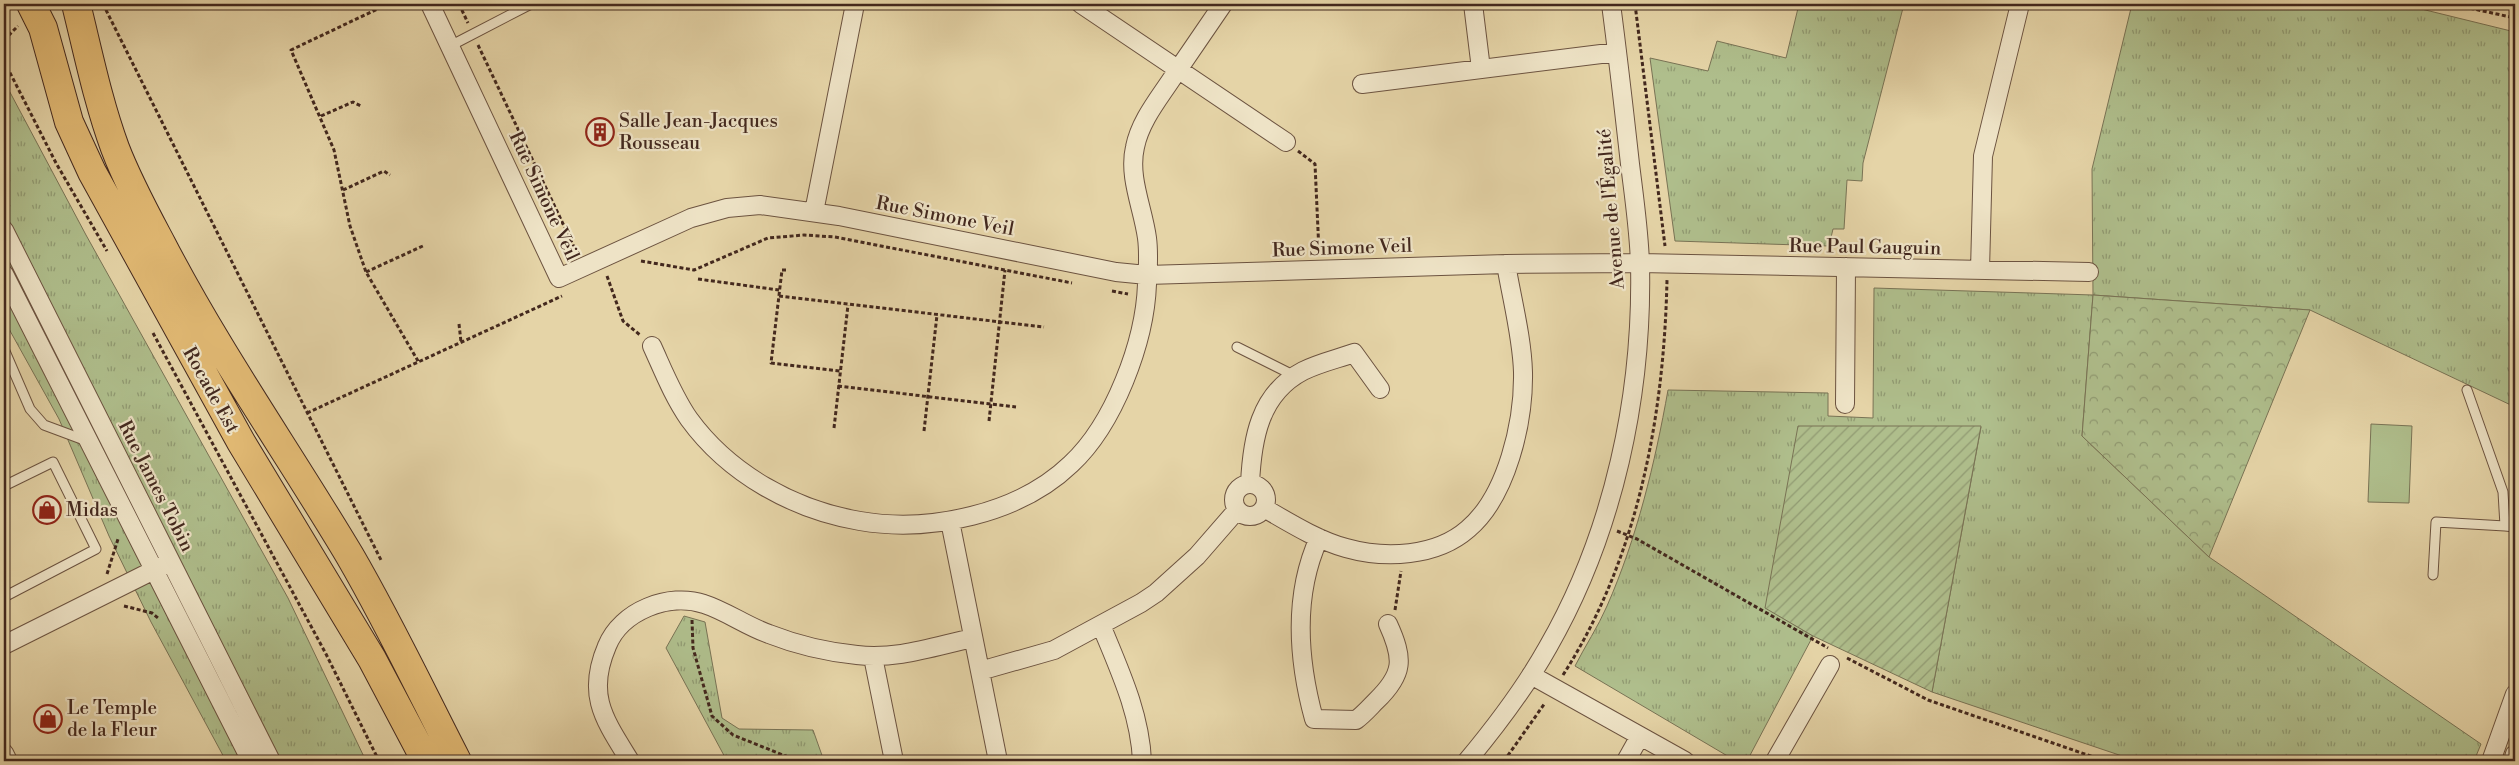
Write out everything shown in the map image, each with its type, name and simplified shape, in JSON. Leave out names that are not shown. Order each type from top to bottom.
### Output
[{"type":"main road","name":"Rocade Est","points":[[31,4],[43,28],[74,136],[92,172],[241,442],[372,659],[426,761]]},
{"type":"main road","name":"Rocade Est","points":[[76,4],[111,136],[140,202],[178,275],[222,352],[350,557],[384,618],[457,761]]},
{"type":"street","name":"Rue Simone Veil","points":[[430,4],[558,278],[681,221],[716,210],[760,205],[814,212],[1116,272],[1147,275],[1506,264],[1640,263]]},
{"type":"street","points":[[814,212],[855,4]]},
{"type":"street","points":[[1081,4],[1286,142]]},
{"type":"street","points":[[652,346],[681,406],[697,428],[737,468],[764,487],[818,511],[853,520],[898,525],[950,521],[977,514],[1026,495],[1059,475],[1079,457],[1098,430],[1129,369],[1144,314],[1148,240],[1134,177],[1133,156],[1144,122],[1223,4]]},
{"type":"street","points":[[1473,4],[1481,69]]},
{"type":"street","name":"Avenue de l'Égalité","points":[[1467,761],[1505,714],[1531,675],[1574,595],[1616,474],[1629,418],[1636,360],[1640,263],[1611,4]]},
{"type":"street","points":[[1980,270],[1983,156],[2020,4]]},
{"type":"street","points":[[1362,84],[1617,52]]},
{"type":"street","name":"Rue James Tobin","points":[[4,230],[271,761]]},
{"type":"street","name":"Rue Paul Gauguin","points":[[1640,263],[2089,272]]},
{"type":"street","points":[[1264,508],[1318,538],[1359,551],[1404,554],[1439,545],[1467,530],[1481,517],[1490,504],[1507,464],[1518,426],[1523,374],[1506,264]]},
{"type":"street","points":[[1845,404],[1846,267]]},
{"type":"street","points":[[4,274],[250,761]]},
{"type":"street","points":[[1250,484],[1253,445],[1261,417],[1277,391],[1295,376],[1312,367],[1354,353],[1380,389]]},
{"type":"street","points":[[1250,484],[1259,486],[1266,499],[1264,508],[1251,516],[1245,515],[1238,510],[1234,501],[1236,492],[1250,484]]},
{"type":"street","points":[[980,670],[1048,652],[1140,603],[1169,582],[1207,545],[1238,510]]},
{"type":"street","points":[[950,521],[998,761]]},
{"type":"street","points":[[1318,538],[1307,572],[1300,624],[1303,669],[1314,719],[1356,720],[1386,691],[1396,677],[1400,662],[1390,628]]},
{"type":"street","points":[[4,645],[171,562]]},
{"type":"street","points":[[630,761],[608,726],[598,698],[597,679],[606,649],[622,624],[640,611],[673,602],[696,602],[783,639],[840,653],[873,656],[891,656],[973,638]]},
{"type":"street","points":[[1101,625],[1132,704],[1138,729],[1142,761]]},
{"type":"street","points":[[873,656],[894,761]]},
{"type":"street","points":[[1775,761],[1837,659]]},
{"type":"street","points":[[1531,675],[1685,761]]},
{"type":"street","points":[[2491,761],[2515,694]]},
{"type":"street","points":[[1626,761],[1640,736]]},
{"type":"street","points":[[4,753],[8,761]]},
{"type":"street","points":[[2513,761],[2515,754]]},
{"type":"lane","points":[[450,46],[531,4]]},
{"type":"lane","points":[[1237,347],[1295,376]]},
{"type":"lane","points":[[4,349],[30,409],[44,425],[88,441]]},
{"type":"lane","points":[[2467,390],[2503,492],[2505,526]]},
{"type":"lane","points":[[4,486],[53,462],[96,549],[4,597]]},
{"type":"lane","points":[[2432,574],[2436,522],[2515,527]]},
{"type":"path","points":[[103,4],[386,570]]},
{"type":"path","points":[[388,4],[291,50],[334,150],[350,226],[366,272],[418,361]]},
{"type":"path","points":[[459,4],[574,247],[608,276],[623,321],[652,346]]},
{"type":"path","points":[[2451,4],[2515,18]]},
{"type":"path","points":[[4,61],[56,163],[112,259]]},
{"type":"path","points":[[321,116],[353,102],[360,106]]},
{"type":"path","points":[[1286,142],[1315,164],[1320,270]]},
{"type":"path","points":[[343,190],[384,171],[390,175]]},
{"type":"path","points":[[639,261],[694,270],[768,238],[804,235],[835,237]]},
{"type":"path","points":[[366,272],[425,245]]},
{"type":"path","points":[[786,270],[782,270],[771,363],[840,371]]},
{"type":"path","points":[[989,421],[1001,322],[1005,270]]},
{"type":"path","points":[[599,279],[616,272]]},
{"type":"path","points":[[698,279],[780,290]]},
{"type":"path","points":[[306,413],[565,295]]},
{"type":"path","points":[[779,296],[1044,327]]},
{"type":"path","points":[[834,428],[848,305]]},
{"type":"path","points":[[924,431],[937,315]]},
{"type":"path","points":[[459,324],[461,342]]},
{"type":"path","points":[[148,326],[326,654],[379,761]]},
{"type":"path","points":[[838,386],[1016,407]]},
{"type":"path","points":[[1600,524],[1637,539],[1837,659],[1928,700],[2096,760],[2105,761]]},
{"type":"path","points":[[1390,628],[1404,554]]},
{"type":"path","points":[[696,602],[691,625],[692,642],[704,694],[712,716],[733,735],[798,761]]},
{"type":"green space","points":[[1799,4],[1904,4],[1863,163],[1862,181],[1847,180],[1844,229],[1833,229],[1829,246],[1675,241],[1650,58],[1708,71],[1717,41],[1786,58]]},
{"type":"green space","points":[[2132,4],[2401,4],[2515,32],[2515,407],[2310,310],[2093,295],[2092,169]]},
{"type":"green space","points":[[4,81],[86,235],[288,598],[366,761],[226,761],[151,622],[109,536],[59,419],[4,320]]},
{"type":"green space","points":[[1874,288],[2093,295],[2082,436],[2209,557],[2481,744],[2474,761],[2137,761],[1932,692],[1981,427],[1765,607],[1813,636],[1747,761],[1736,761],[1575,666],[1603,614],[1627,554],[1651,472],[1668,390],[1828,393],[1828,416],[1873,418]]},
{"type":"green space","points":[[2093,295],[2310,310],[2209,557],[2082,436]]},
{"type":"green space","points":[[2371,424],[2412,426],[2409,503],[2368,502]]},
{"type":"green space","points":[[1798,426],[1981,426],[1932,692],[1813,636],[1765,608]]},
{"type":"green space","points":[[684,616],[705,622],[722,718],[739,729],[813,730],[824,761],[727,761],[666,648]]},
{"type":"place","name":"Salle Jean-Jacques Rousseau","points":[[600,132]]},
{"type":"place","name":"Midas","points":[[47,510]]},
{"type":"place","name":"Le Temple de la Fleur","points":[[48,719]]}]
